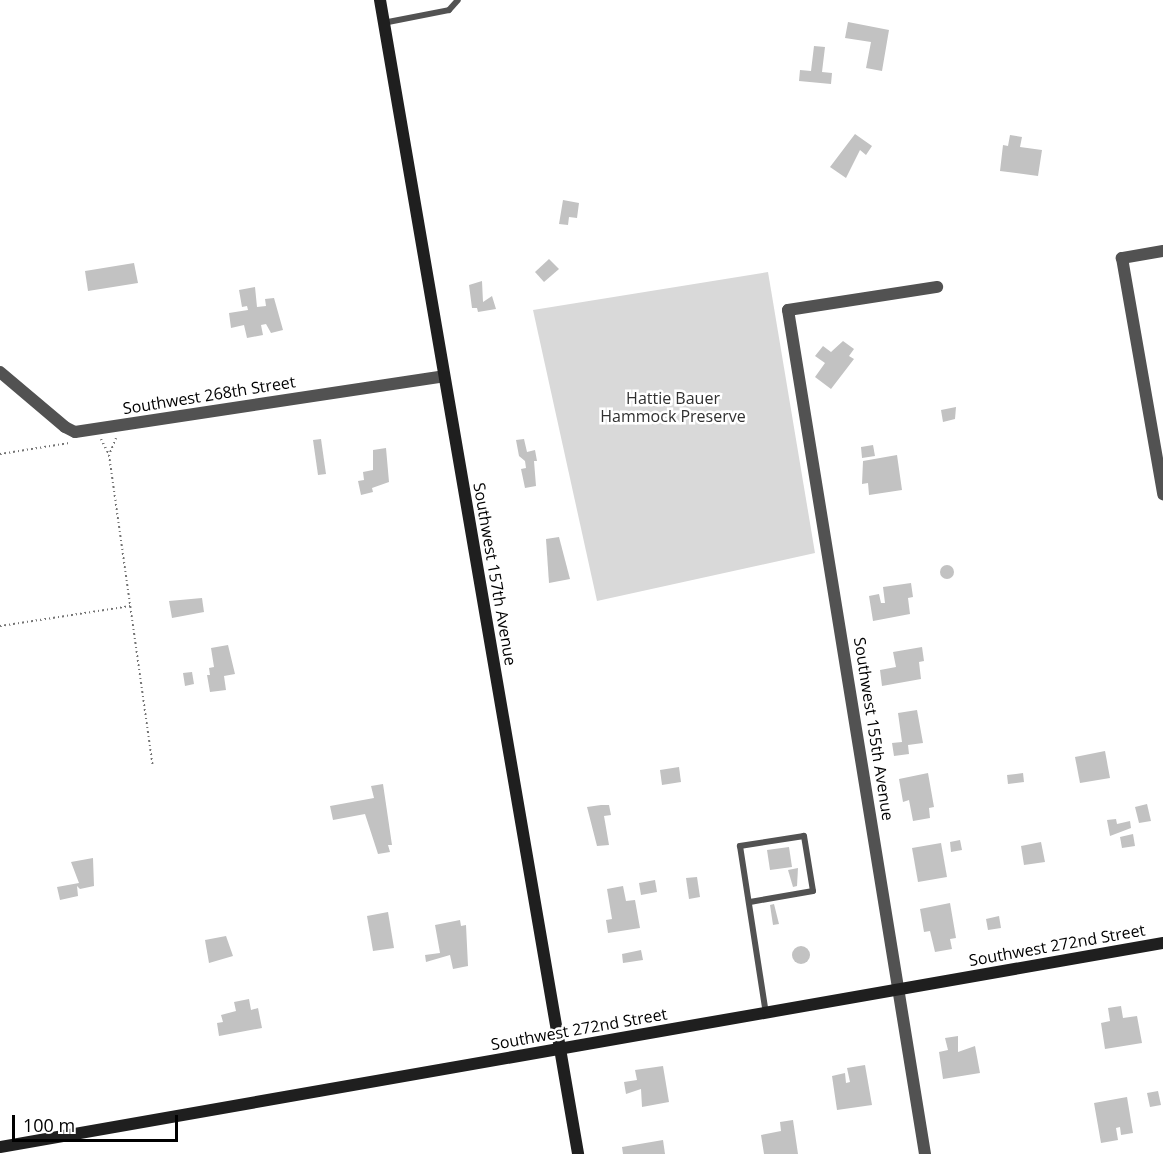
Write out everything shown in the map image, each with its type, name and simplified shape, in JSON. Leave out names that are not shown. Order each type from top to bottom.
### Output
[{"type":"street","name":"Southwest 157th Avenue","points":[[380,0],[578,1154]]},
{"type":"street","points":[[1163,251],[1122,258],[1163,494]]},
{"type":"street","name":"Southwest 155th Avenue","points":[[925,1154],[788,310],[937,287]]},
{"type":"street","name":"Southwest 268th Street","points":[[0,372],[65,428],[75,432],[444,376]]},
{"type":"street","name":"Southwest 272nd Street","points":[[0,1147],[1163,944]]},
{"type":"lane","points":[[383,23],[449,10],[458,0]]},
{"type":"lane","points":[[750,902],[813,891],[804,836],[740,846],[766,1014]]},
{"type":"path","points":[[109,455],[122,424]]},
{"type":"path","points":[[89,440],[100,438],[109,455],[153,767]]},
{"type":"path","points":[[0,454],[78,441]]},
{"type":"path","points":[[0,626],[130,606]]},
{"type":"green space","name":"Hattie Bauer Hammock Preserve","points":[[768,272],[815,553],[597,601],[533,310]]},
{"type":"building","points":[[848,22],[889,30],[882,71],[866,68],[871,42],[845,38]]},
{"type":"building","points":[[814,46],[825,47],[822,72],[832,73],[831,84],[799,81],[800,70],[811,71]]},
{"type":"building","points":[[855,134],[872,146],[866,155],[860,150],[846,178],[830,167]]},
{"type":"building","points":[[1010,135],[1022,137],[1020,147],[1042,150],[1038,176],[1000,171],[1003,145],[1008,146]]},
{"type":"building","points":[[563,200],[579,203],[577,218],[569,217],[568,225],[559,224]]},
{"type":"building","points":[[549,259],[559,269],[544,282],[535,272]]},
{"type":"building","points":[[134,263],[138,283],[88,291],[85,271]]},
{"type":"building","points":[[482,281],[483,302],[492,296],[496,309],[478,312],[477,308],[472,308],[469,285]]},
{"type":"building","points":[[255,287],[257,307],[266,306],[265,299],[274,298],[283,330],[271,333],[266,324],[261,325],[263,335],[247,338],[244,325],[231,328],[229,313],[248,310],[247,306],[242,307],[239,290]]},
{"type":"building","points":[[843,341],[854,349],[849,356],[854,359],[831,389],[815,377],[825,363],[815,356],[823,346],[831,352]]},
{"type":"building","points":[[956,407],[955,419],[943,422],[941,410]]},
{"type":"building","points":[[321,439],[326,474],[318,475],[313,440]]},
{"type":"building","points":[[524,439],[527,452],[535,450],[537,461],[534,461],[536,486],[525,488],[521,469],[526,468],[525,461],[519,456],[516,440]]},
{"type":"building","points":[[873,445],[875,456],[862,458],[861,447]]},
{"type":"building","points":[[386,448],[389,482],[372,488],[373,492],[361,495],[358,481],[364,480],[363,472],[373,470],[373,450]]},
{"type":"building","points":[[897,455],[902,490],[869,495],[868,483],[862,484],[863,461]]},
{"type":"building","points":[[559,537],[570,579],[549,583],[546,539]]},
{"type":"building","points":[[947,565],[952,567],[954,572],[952,577],[947,579],[942,577],[940,572],[942,567]]},
{"type":"building","points":[[911,583],[913,597],[908,598],[910,614],[873,621],[869,596],[879,594],[881,603],[885,603],[883,587]]},
{"type":"building","points":[[202,598],[204,612],[172,618],[169,601]]},
{"type":"building","points":[[228,645],[235,674],[224,676],[226,690],[210,692],[207,675],[210,675],[209,668],[214,667],[211,648]]},
{"type":"building","points":[[922,647],[924,661],[919,662],[921,679],[882,686],[880,670],[896,667],[893,652]]},
{"type":"building","points":[[192,672],[194,684],[185,686],[183,673]]},
{"type":"building","points":[[917,710],[923,743],[908,745],[909,754],[894,756],[892,743],[902,742],[898,713]]},
{"type":"building","points":[[1105,751],[1110,778],[1080,783],[1075,757]]},
{"type":"building","points":[[679,767],[681,782],[662,785],[660,770]]},
{"type":"building","points":[[928,773],[934,807],[929,808],[930,818],[913,821],[909,800],[903,802],[899,779]]},
{"type":"building","points":[[1023,773],[1024,782],[1008,784],[1007,775]]},
{"type":"building","points":[[383,784],[392,845],[388,845],[390,852],[378,854],[365,814],[333,820],[330,806],[374,798],[371,786]]},
{"type":"building","points":[[1147,804],[1151,821],[1139,823],[1135,807]]},
{"type":"building","points":[[609,805],[611,815],[604,816],[609,845],[597,846],[587,807]]},
{"type":"building","points":[[1116,819],[1117,824],[1130,821],[1131,828],[1110,836],[1107,820]]},
{"type":"building","points":[[1133,834],[1135,846],[1122,848],[1120,837]]},
{"type":"building","points":[[960,840],[962,850],[951,852],[950,842]]},
{"type":"building","points":[[1041,842],[1045,862],[1024,865],[1021,846]]},
{"type":"building","points":[[941,843],[947,877],[918,882],[912,848]]},
{"type":"building","points":[[789,847],[792,867],[770,870],[767,850]]},
{"type":"building","points":[[93,858],[94,886],[80,889],[77,886],[78,896],[60,900],[57,887],[79,883],[71,862]]},
{"type":"building","points":[[798,868],[797,886],[793,887],[788,870]]},
{"type":"building","points":[[697,877],[700,897],[689,899],[686,878]]},
{"type":"building","points":[[655,880],[657,892],[641,895],[639,883]]},
{"type":"building","points":[[623,886],[626,901],[635,900],[640,928],[608,933],[606,920],[612,919],[607,889]]},
{"type":"building","points":[[950,903],[956,938],[950,939],[952,949],[935,952],[930,931],[924,932],[920,909]]},
{"type":"building","points":[[774,904],[779,924],[773,925],[770,905]]},
{"type":"building","points":[[388,912],[394,948],[373,951],[367,916]]},
{"type":"building","points":[[999,916],[1001,928],[988,930],[986,919]]},
{"type":"building","points":[[460,920],[461,926],[466,925],[468,966],[453,969],[450,955],[426,962],[425,955],[440,953],[435,925]]},
{"type":"building","points":[[226,936],[233,956],[209,963],[205,940]]},
{"type":"building","points":[[797,946],[805,946],[810,951],[808,962],[797,964],[792,959],[792,951]]},
{"type":"building","points":[[641,950],[643,960],[623,963],[622,954]]},
{"type":"building","points":[[249,999],[251,1010],[258,1008],[262,1028],[219,1036],[217,1023],[223,1022],[221,1015],[236,1011],[234,1002]]},
{"type":"building","points":[[1121,1006],[1123,1018],[1137,1016],[1142,1043],[1105,1049],[1101,1023],[1110,1021],[1108,1008]]},
{"type":"building","points":[[958,1036],[958,1052],[975,1046],[980,1073],[943,1079],[939,1052],[948,1050],[945,1038]]},
{"type":"building","points":[[865,1065],[872,1105],[837,1110],[832,1076],[845,1073],[846,1083],[850,1082],[847,1068]]},
{"type":"building","points":[[663,1066],[669,1102],[642,1107],[641,1089],[626,1094],[624,1082],[637,1080],[635,1070]]},
{"type":"building","points":[[1158,1091],[1161,1105],[1150,1107],[1147,1093]]},
{"type":"building","points":[[1127,1097],[1133,1133],[1121,1135],[1120,1127],[1116,1128],[1118,1140],[1101,1143],[1094,1103]]},
{"type":"building","points":[[793,1120],[798,1154],[764,1154],[761,1135],[781,1131],[780,1122]]},
{"type":"building","points":[[663,1140],[665,1154],[623,1154],[622,1147]]}]
